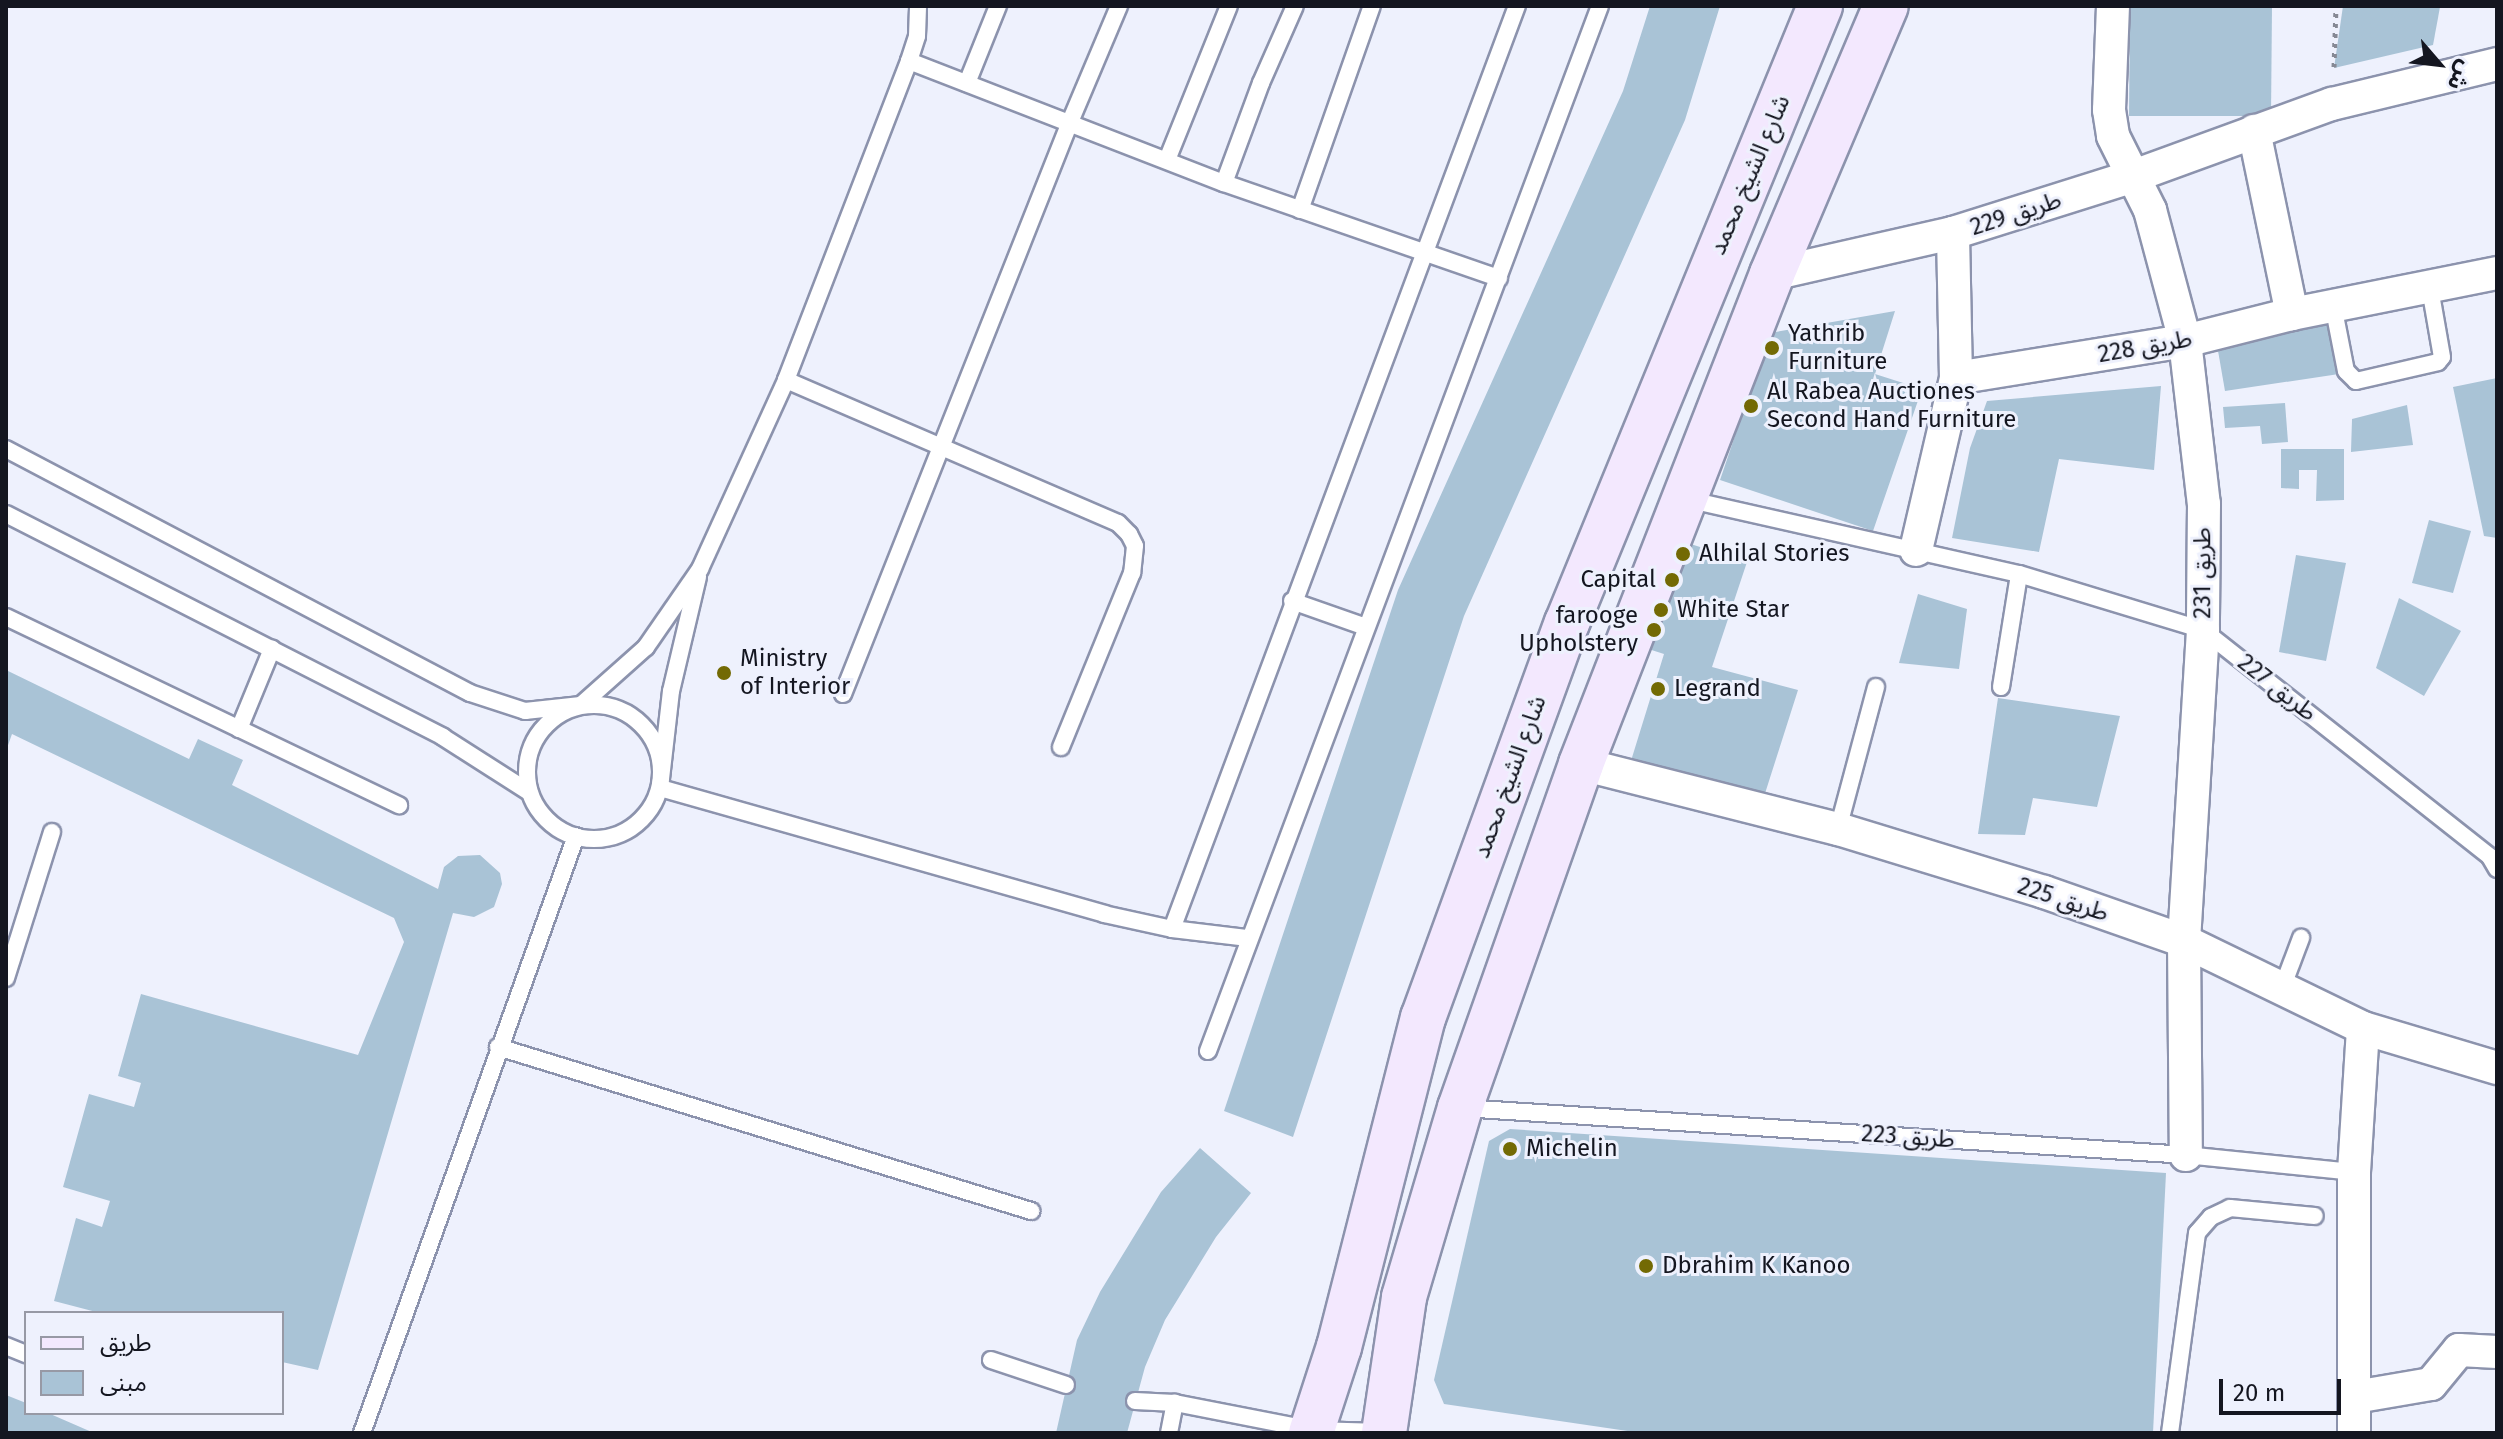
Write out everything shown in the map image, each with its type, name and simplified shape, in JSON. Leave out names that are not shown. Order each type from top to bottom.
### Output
[{"type":"main road","name":"شارع الشيخ محمد","points":[[1312,1432],[1339,1347],[1423,1018],[1567,623],[1820,6]]},
{"type":"main road","points":[[1384,1433],[1404,1297],[1460,1108],[1581,764],[1772,274],[1886,6]]},
{"type":"street","name":"طريق 231","points":[[2113,6],[2109,110],[2113,136],[2150,210],[2185,341],[2204,504],[2203,630],[2184,941],[2186,1155]]},
{"type":"street","name":"طريق 229","points":[[1772,274],[1953,233],[2131,177],[2332,104],[2497,64]]},
{"type":"street","points":[[2254,131],[2292,314]]},
{"type":"street","points":[[1916,550],[1956,378],[1953,233]]},
{"type":"street","name":"طريق 228","points":[[1956,378],[2185,341],[2333,305],[2497,273]]},
{"type":"street","name":"طريق 225","points":[[1581,764],[1838,829],[2044,892],[2184,941],[2281,991],[2363,1028],[2497,1068]]},
{"type":"street","points":[[2354,1433],[2354,1172],[2363,1028]]},
{"type":"street","points":[[2355,1397],[2431,1384],[2459,1350],[2497,1352]]},
{"type":"lane","points":[[700,569],[671,691],[660,788],[649,813],[627,832],[595,841],[562,832],[540,813],[529,792],[527,760],[537,734],[563,711],[581,705],[646,647],[700,569],[786,380],[909,61],[917,36],[918,6]]},
{"type":"lane","points":[[967,83],[998,6]]},
{"type":"lane","points":[[843,694],[1119,6]]},
{"type":"lane","points":[[1167,160],[1229,6]]},
{"type":"lane","points":[[1224,183],[1261,83],[1295,6]]},
{"type":"lane","points":[[1300,210],[1372,6]]},
{"type":"lane","points":[[1172,929],[1292,601],[1517,6]]},
{"type":"lane","points":[[1208,1051],[1600,6]]},
{"type":"lane","points":[[909,61],[1224,183],[1499,278]]},
{"type":"lane","points":[[2333,305],[2346,371],[2356,381],[2438,362],[2442,357],[2430,288]]},
{"type":"lane","points":[[786,380],[1118,523],[1135,546],[1132,573],[1061,747]]},
{"type":"lane","points":[[6,449],[470,693],[525,711],[605,704],[635,717],[651,734],[662,764],[660,788]]},
{"type":"lane","name":"طريق 227","points":[[1686,499],[2019,574],[2203,630],[2490,857],[2497,869]]},
{"type":"lane","points":[[6,514],[443,737],[529,792]]},
{"type":"lane","points":[[2001,687],[2019,574]]},
{"type":"lane","points":[[1292,601],[1366,627]]},
{"type":"lane","points":[[6,617],[399,805]]},
{"type":"lane","points":[[239,729],[272,649]]},
{"type":"lane","points":[[1838,829],[1876,687]]},
{"type":"lane","points":[[660,788],[1104,914],[1172,929],[1248,938]]},
{"type":"lane","points":[[6,978],[52,832]]},
{"type":"lane","points":[[362,1433],[576,836]]},
{"type":"lane","points":[[2281,991],[2301,938]]},
{"type":"lane","points":[[498,1047],[1031,1211]]},
{"type":"lane","name":"طريق 223","points":[[1460,1108],[2186,1155],[2354,1172]]},
{"type":"lane","points":[[2170,1433],[2197,1233],[2211,1217],[2230,1208],[2315,1216]]},
{"type":"lane","points":[[991,1360],[1066,1385]]},
{"type":"lane","points":[[1135,1401],[1175,1403],[1312,1432],[1384,1433]]},
{"type":"lane","points":[[1169,1433],[1175,1403]]},
{"type":"path","points":[[2332,104],[2336,6]]},
{"type":"building","points":[[1650,6],[1720,6],[1685,120],[1464,616],[1293,1137],[1224,1111],[1398,590],[1623,91]]},
{"type":"building","points":[[2130,6],[2272,6],[2271,116],[2129,116]]},
{"type":"building","points":[[2343,6],[2440,7],[2433,45],[2334,68]]},
{"type":"building","points":[[1895,311],[1875,374],[1922,389],[1873,531],[1720,480],[1770,333]]},
{"type":"building","points":[[2333,321],[2339,374],[2225,391],[2217,345]]},
{"type":"building","points":[[2497,378],[2497,538],[2484,536],[2453,387]]},
{"type":"building","points":[[2161,386],[2154,470],[2059,459],[2039,552],[1952,538],[1970,448],[1987,401]]},
{"type":"building","points":[[2285,403],[2288,442],[2262,444],[2260,426],[2225,428],[2223,407]]},
{"type":"building","points":[[2407,405],[2413,445],[2351,452],[2352,419]]},
{"type":"building","points":[[2281,449],[2344,449],[2344,500],[2316,501],[2317,470],[2299,470],[2299,489],[2281,488]]},
{"type":"building","points":[[2429,520],[2471,531],[2453,593],[2412,583]]},
{"type":"building","points":[[1675,539],[1747,562],[1712,667],[1798,690],[1761,806],[1630,764],[1664,654],[1639,646]]},
{"type":"building","points":[[2296,555],[2346,563],[2326,661],[2279,652]]},
{"type":"building","points":[[1918,594],[1967,609],[1959,669],[1899,663]]},
{"type":"building","points":[[2399,598],[2461,631],[2424,696],[2376,668]]},
{"type":"building","points":[[6,670],[189,759],[198,739],[243,760],[232,785],[438,889],[444,867],[458,856],[480,855],[500,873],[502,884],[494,907],[474,917],[453,913],[318,1370],[284,1362],[284,1311],[92,1311],[54,1301],[76,1218],[102,1227],[110,1201],[63,1187],[89,1094],[134,1107],[141,1083],[118,1076],[141,994],[358,1055],[404,942],[394,918],[12,734],[6,751]]},
{"type":"building","points":[[1998,698],[2120,716],[2097,807],[2033,798],[2025,835],[1978,834]]},
{"type":"building","points":[[1510,1129],[2166,1173],[2153,1433],[1641,1433],[1444,1404],[1434,1380],[1489,1141]]},
{"type":"building","points":[[1200,1148],[1251,1193],[1216,1237],[1165,1320],[1145,1367],[1127,1433],[1056,1433],[1077,1340],[1100,1292],[1161,1192]]},
{"type":"building","points":[[6,1395],[24,1402],[24,1415],[53,1415],[94,1433],[6,1433]]},
{"type":"place","name":"Yathrib Furniture","points":[[1772,348]]},
{"type":"place","name":"Al Rabea Auctiones Second Hand Furniture","points":[[1751,406]]},
{"type":"place","name":"Alhilal Stories","points":[[1683,554]]},
{"type":"place","name":"Capital","points":[[1672,580]]},
{"type":"place","name":"White Star","points":[[1661,610]]},
{"type":"place","name":"farooge Upholstery","points":[[1654,630]]},
{"type":"place","name":"Ministry of Interior","points":[[724,673]]},
{"type":"place","name":"Legrand","points":[[1658,689]]},
{"type":"place","name":"Michelin","points":[[1510,1149]]},
{"type":"place","name":"Dbrahim K Kanoo","points":[[1646,1266]]}]
